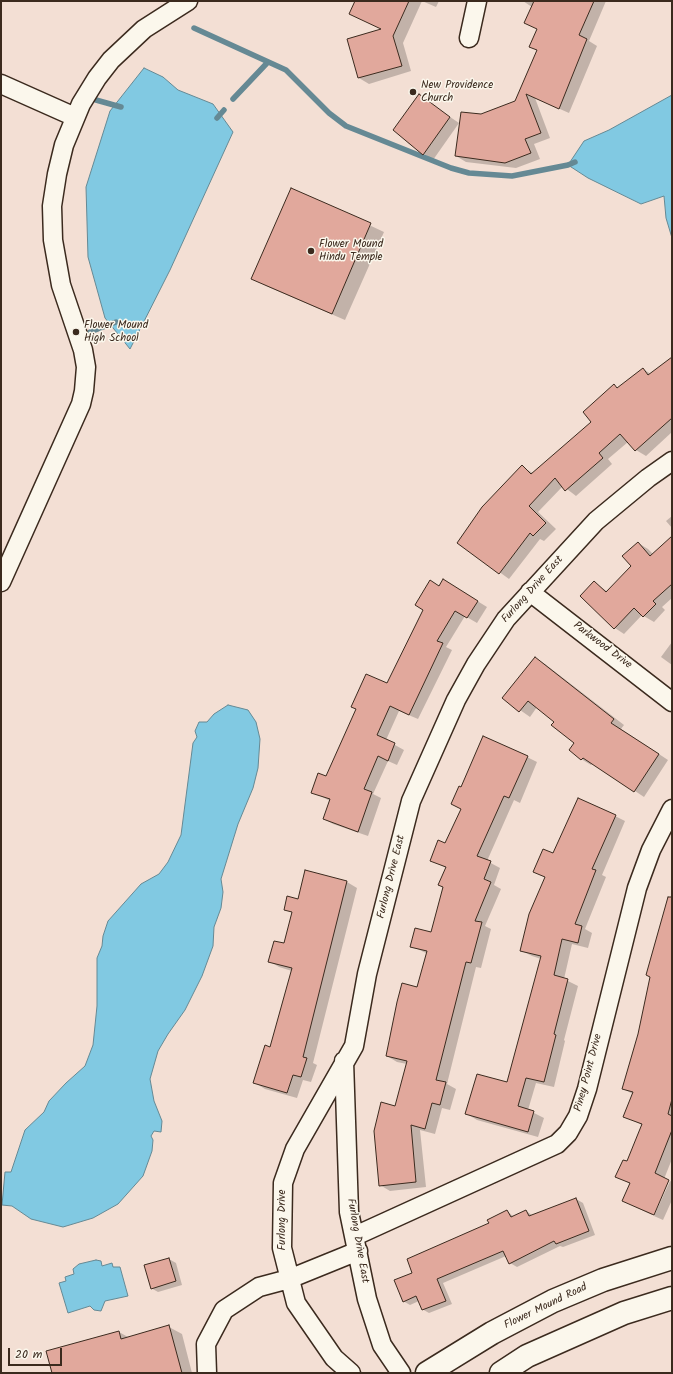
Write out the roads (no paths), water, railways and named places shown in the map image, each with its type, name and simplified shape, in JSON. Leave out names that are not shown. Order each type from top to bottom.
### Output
[{"type":"main road","name":"Flower Mound Road","points":[[427,1373],[492,1333],[553,1301],[603,1280],[672,1258]]},
{"type":"main road","points":[[501,1373],[526,1356],[624,1313],[672,1298]]},
{"type":"street","points":[[1,582],[81,404],[84,391],[86,367],[83,350],[62,284],[53,240],[52,222],[57,174],[64,145],[75,117],[97,78],[120,51],[152,23],[188,1]]},
{"type":"street","points":[[469,38],[477,1]]},
{"type":"street","points":[[1,84],[75,117]]},
{"type":"street","name":"Furlong Drive East","points":[[401,1373],[382,1345],[367,1299],[349,1212],[344,1061],[354,1046],[367,974],[411,800],[456,700],[476,664],[506,619],[596,521],[648,478],[672,461]]},
{"type":"street","name":"Parkwood Drive","points":[[530,592],[672,702]]},
{"type":"street","name":"Piney Point Drive","points":[[207,1373],[206,1344],[224,1310],[259,1287],[289,1279],[557,1144],[568,1133],[578,1116],[587,1089],[637,888],[651,850],[672,809]]},
{"type":"street","name":"Furlong Drive","points":[[344,1061],[296,1149],[284,1183],[281,1209],[282,1248],[296,1303],[313,1330],[334,1358],[351,1373]]},
{"type":"water","points":[[144,68],[163,77],[178,90],[213,104],[233,132],[170,270],[130,349],[105,318],[88,257],[86,187],[110,111]]},
{"type":"water","points":[[672,95],[672,238],[666,218],[664,196],[641,204],[588,178],[568,165],[584,141],[609,130]]},
{"type":"water","points":[[228,705],[248,710],[256,722],[260,739],[258,768],[253,788],[238,824],[221,879],[223,892],[221,908],[214,927],[213,946],[202,976],[185,1010],[158,1051],[150,1079],[154,1101],[162,1121],[161,1132],[154,1131],[151,1136],[153,1140],[152,1151],[143,1176],[118,1204],[93,1218],[63,1227],[31,1219],[12,1206],[2,1205],[5,1172],[11,1172],[25,1130],[44,1112],[49,1101],[85,1066],[93,1045],[97,1006],[97,958],[102,946],[103,936],[108,921],[141,884],[159,874],[168,862],[181,835],[193,743],[197,737],[195,731],[199,722],[207,722],[214,714]]},
{"type":"water","points":[[96,1260],[101,1261],[102,1266],[112,1263],[113,1267],[120,1267],[128,1296],[105,1301],[101,1311],[94,1310],[90,1306],[68,1313],[59,1283],[66,1281],[65,1277],[74,1274],[73,1269],[79,1264]]},
{"type":"waterway","points":[[194,28],[286,70],[329,113],[346,126],[451,168],[469,173],[512,176],[568,165],[575,162]]},
{"type":"waterway","points":[[233,99],[268,62]]},
{"type":"waterway","points":[[96,100],[121,107]]},
{"type":"waterway","points":[[217,118],[224,110]]},
{"type":"waterway","points":[[90,332],[116,322]]},
{"type":"place","name":"New Providence Church","points":[[413,92]]},
{"type":"place","name":"Flower Mound Hindu Temple","points":[[311,251]]},
{"type":"place","name":"Flower Mound High School","points":[[76,332]]}]
